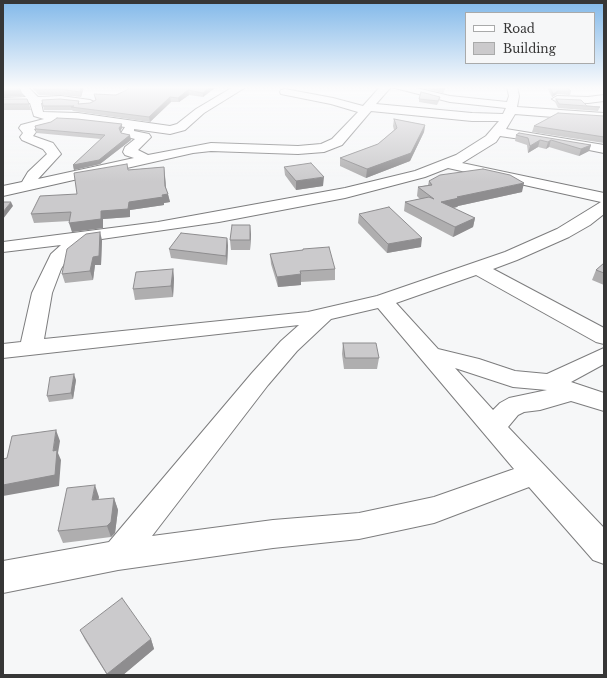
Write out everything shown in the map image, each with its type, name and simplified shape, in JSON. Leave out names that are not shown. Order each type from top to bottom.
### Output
[{"type":"street","points":[[28,184],[33,175],[54,154],[48,146],[26,137],[30,132],[25,128],[48,122],[51,119]]},
{"type":"street","points":[[89,119],[136,126],[177,129],[190,119]]},
{"type":"street","points":[[3,191],[28,184],[143,159],[203,148],[285,150],[324,148],[337,142],[357,119]]},
{"type":"street","points":[[3,246],[158,227],[346,193],[399,181],[449,164],[480,147],[497,132],[505,119]]},
{"type":"street","points":[[136,126],[127,133],[145,137],[133,146],[130,152],[142,156],[143,159]]},
{"type":"street","points":[[497,132],[575,143],[604,149]]},
{"type":"street","points":[[449,164],[604,198]]},
{"type":"street","points":[[3,351],[308,318],[383,301],[478,268],[557,236],[584,221],[604,206]]},
{"type":"street","points":[[584,221],[604,228]]},
{"type":"street","points":[[31,349],[42,293],[57,258],[66,249],[84,236]]},
{"type":"street","points":[[478,268],[604,337]]},
{"type":"street","points":[[383,301],[534,474],[604,550]]},
{"type":"street","points":[[118,555],[260,378],[289,346],[323,315]]},
{"type":"street","points":[[430,355],[471,364],[513,379],[550,382],[573,392],[604,402]]},
{"type":"street","points":[[550,382],[604,355]]},
{"type":"street","points":[[493,427],[514,406],[573,392]]},
{"type":"street","points":[[3,577],[118,555],[273,534],[359,526],[434,510],[534,474]]},
{"type":"building","points":[[56,119],[70,119],[122,124],[119,128],[121,133],[130,135],[99,160],[73,165],[105,135],[36,129],[35,126],[51,122]]},
{"type":"building","points":[[394,119],[425,125],[411,153],[367,169],[340,158],[378,144],[397,128]]},
{"type":"building","points":[[548,119],[604,119],[604,137],[534,126]]},
{"type":"building","points":[[519,133],[591,145],[581,149],[551,140],[548,142],[540,140],[530,146],[528,138],[516,135]]},
{"type":"building","points":[[311,163],[324,177],[296,181],[284,167]]},
{"type":"building","points":[[127,164],[128,170],[164,167],[165,186],[168,194],[162,195],[163,197],[129,202],[128,209],[101,211],[101,219],[69,223],[71,212],[31,214],[40,196],[77,194],[74,173]]},
{"type":"building","points":[[483,169],[510,175],[524,183],[457,197],[459,198],[441,202],[475,218],[455,227],[405,202],[429,197],[434,199],[418,187],[432,185],[429,181],[440,175]]},
{"type":"building","points":[[3,202],[11,202],[3,212]]},
{"type":"building","points":[[389,207],[422,238],[388,244],[359,214]]},
{"type":"building","points":[[232,225],[250,225],[250,240],[230,240]]},
{"type":"building","points":[[100,232],[99,256],[93,257],[90,271],[62,274],[67,249],[86,234]]},
{"type":"building","points":[[181,233],[227,238],[226,256],[169,249]]},
{"type":"building","points":[[329,247],[335,269],[300,271],[301,274],[277,277],[270,254]]},
{"type":"building","points":[[604,263],[604,273],[596,270]]},
{"type":"building","points":[[173,269],[171,286],[133,289],[136,272]]},
{"type":"building","points":[[343,343],[376,343],[379,358],[345,358]]},
{"type":"building","points":[[74,374],[71,393],[47,396],[50,377]]},
{"type":"building","points":[[56,430],[53,451],[57,450],[55,475],[3,485],[3,459],[7,458],[12,436]]},
{"type":"building","points":[[95,485],[92,500],[114,498],[111,522],[107,526],[58,531],[67,488]]},
{"type":"building","points":[[122,598],[151,639],[107,674],[80,630]]}]
